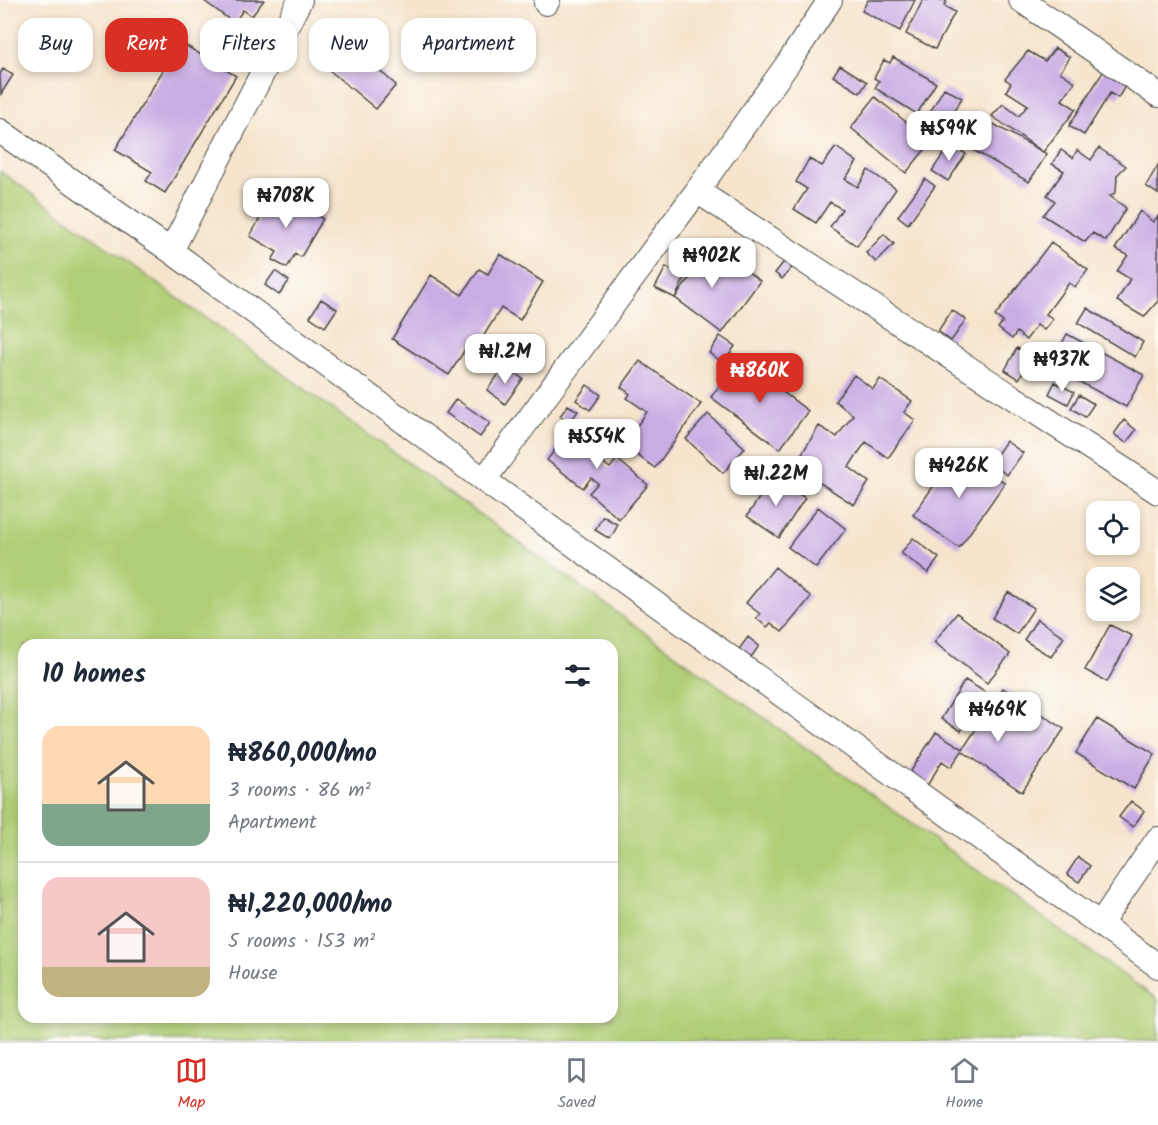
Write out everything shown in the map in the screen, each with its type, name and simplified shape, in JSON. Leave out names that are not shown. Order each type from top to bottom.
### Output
[{"type":"street","points":[[171,251],[300,0]]},
{"type":"street","points":[[484,480],[697,191],[830,0]]},
{"type":"street","points":[[1021,0],[1158,95]]},
{"type":"street","points":[[0,131],[171,251],[484,480],[1158,966]]},
{"type":"street","points":[[697,191],[1158,492]]},
{"type":"street","points":[[1100,924],[1158,839]]},
{"type":"green space","points":[[0,171],[1158,1000],[1158,1041],[0,1041]]},
{"type":"building","points":[[203,0],[264,0],[252,16],[243,10],[237,18],[227,18]]},
{"type":"building","points":[[868,0],[915,0],[900,31],[862,11]]},
{"type":"building","points":[[923,0],[947,0],[944,6],[955,12],[935,49],[906,34]]},
{"type":"building","points":[[188,47],[200,54],[200,72],[229,72],[236,76],[165,193],[146,181],[152,172],[115,150],[162,72],[188,72]]},
{"type":"building","points":[[1055,48],[1070,57],[1060,72],[1075,82],[1062,100],[1076,109],[1043,152],[992,116],[1003,104],[1019,116],[1028,105],[1006,91],[1011,83],[1005,79],[1028,51],[1045,61]]},
{"type":"building","points":[[893,57],[936,83],[917,114],[875,88],[879,81],[874,78],[884,60],[890,63]]},
{"type":"building","points":[[840,65],[867,82],[860,93],[833,76]]},
{"type":"building","points":[[1106,67],[1128,81],[1118,98],[1110,93],[1084,135],[1069,126]]},
{"type":"building","points":[[3,69],[13,75],[1,94],[0,74]]},
{"type":"building","points":[[331,72],[381,72],[396,85],[376,109]]},
{"type":"building","points":[[944,88],[962,98],[945,126],[928,116]]},
{"type":"building","points":[[875,97],[931,142],[906,173],[851,128]]},
{"type":"building","points":[[990,122],[1047,154],[1029,182],[973,150]]},
{"type":"building","points":[[950,144],[966,154],[948,181],[932,171]]},
{"type":"building","points":[[836,147],[857,162],[845,179],[858,187],[868,170],[896,189],[857,246],[830,227],[842,209],[830,202],[816,223],[794,209],[807,189],[796,182],[809,159],[822,166]]},
{"type":"building","points":[[1099,148],[1126,166],[1117,175],[1116,192],[1110,196],[1126,208],[1106,241],[1093,233],[1085,242],[1043,215],[1055,201],[1047,195],[1064,171],[1052,164],[1061,150],[1073,158],[1077,150],[1091,160]]},
{"type":"building","points":[[1158,165],[1158,194],[1146,186]]},
{"type":"building","points":[[925,179],[935,186],[908,224],[898,216]]},
{"type":"building","points":[[275,191],[323,219],[301,257],[295,254],[287,268],[272,260],[277,252],[250,236]]},
{"type":"building","points":[[1140,211],[1153,222],[1158,216],[1158,301],[1144,317],[1117,301],[1130,279],[1117,271],[1128,255],[1115,249]]},
{"type":"building","points":[[884,234],[894,244],[876,262],[866,253]]},
{"type":"building","points":[[1051,242],[1088,270],[1075,287],[1069,283],[1046,314],[1053,319],[1044,330],[1037,325],[1026,340],[1017,332],[1012,339],[998,328],[1003,322],[995,316]]},
{"type":"building","points":[[713,246],[760,281],[722,333],[675,298]]},
{"type":"building","points":[[500,254],[543,282],[520,320],[501,308],[476,348],[469,343],[449,375],[392,339],[431,275],[462,295],[479,269],[488,274]]},
{"type":"building","points":[[787,258],[795,264],[782,279],[775,273]]},
{"type":"building","points":[[666,267],[685,277],[675,298],[655,288]]},
{"type":"building","points":[[275,271],[289,281],[279,295],[265,285]]},
{"type":"building","points":[[321,299],[337,309],[325,327],[310,317]]},
{"type":"building","points":[[1087,308],[1143,342],[1135,357],[1078,323]]},
{"type":"building","points":[[952,310],[966,320],[951,341],[938,331]]},
{"type":"building","points":[[1067,334],[1144,375],[1126,407],[1050,366]]},
{"type":"building","points":[[720,336],[735,346],[724,363],[709,353]]},
{"type":"building","points":[[1017,348],[1032,356],[1019,379],[1005,370]]},
{"type":"building","points":[[739,359],[808,411],[780,449],[711,397]]},
{"type":"building","points":[[640,361],[701,404],[655,468],[623,445],[647,412],[627,398],[630,394],[621,387]]},
{"type":"building","points":[[505,366],[523,379],[505,404],[487,390]]},
{"type":"building","points":[[854,375],[873,389],[880,379],[912,401],[904,412],[915,420],[888,458],[866,442],[849,467],[869,482],[854,505],[794,466],[819,426],[837,437],[853,415],[835,401]]},
{"type":"building","points":[[1055,382],[1074,392],[1068,404],[1049,394]]},
{"type":"building","points":[[587,385],[601,395],[590,410],[576,400]]},
{"type":"building","points":[[1079,395],[1094,404],[1085,417],[1071,408]]},
{"type":"building","points":[[456,399],[490,423],[480,437],[446,413]]},
{"type":"building","points":[[568,405],[578,411],[570,422],[560,416]]},
{"type":"building","points":[[708,414],[745,448],[723,473],[686,439]]},
{"type":"building","points":[[1124,420],[1136,430],[1126,443],[1114,434]]},
{"type":"building","points":[[576,421],[613,449],[602,462],[610,468],[617,459],[648,485],[619,519],[589,493],[598,483],[591,478],[583,488],[547,460]]},
{"type":"building","points":[[1006,441],[1023,453],[1007,475],[991,463]]},
{"type":"building","points":[[959,450],[1005,483],[959,548],[913,515]]},
{"type":"building","points":[[773,477],[805,498],[779,538],[747,516]]},
{"type":"building","points":[[818,507],[846,529],[816,568],[788,547]]},
{"type":"building","points":[[603,516],[618,525],[610,539],[595,530]]},
{"type":"building","points":[[913,538],[939,558],[928,573],[901,553]]},
{"type":"building","points":[[775,567],[811,597],[782,632],[771,623],[767,627],[756,618],[760,614],[746,603]]},
{"type":"building","points":[[1008,592],[1034,608],[1017,634],[992,618]]},
{"type":"building","points":[[957,613],[1010,654],[987,683],[934,642]]},
{"type":"building","points":[[1037,619],[1064,637],[1051,657],[1024,640]]},
{"type":"building","points":[[1110,625],[1132,636],[1107,682],[1085,670]]},
{"type":"building","points":[[748,637],[759,646],[749,660],[737,652]]},
{"type":"building","points":[[965,680],[985,692],[961,731],[941,719]]},
{"type":"building","points":[[1003,688],[1064,729],[1022,792],[962,751],[951,767],[942,761],[927,786],[909,774],[936,732],[963,749]]},
{"type":"building","points":[[1097,719],[1155,754],[1134,789],[1076,753]]},
{"type":"building","points":[[1131,801],[1144,811],[1133,827],[1119,817]]},
{"type":"building","points":[[1078,857],[1090,866],[1079,882],[1067,874]]}]
